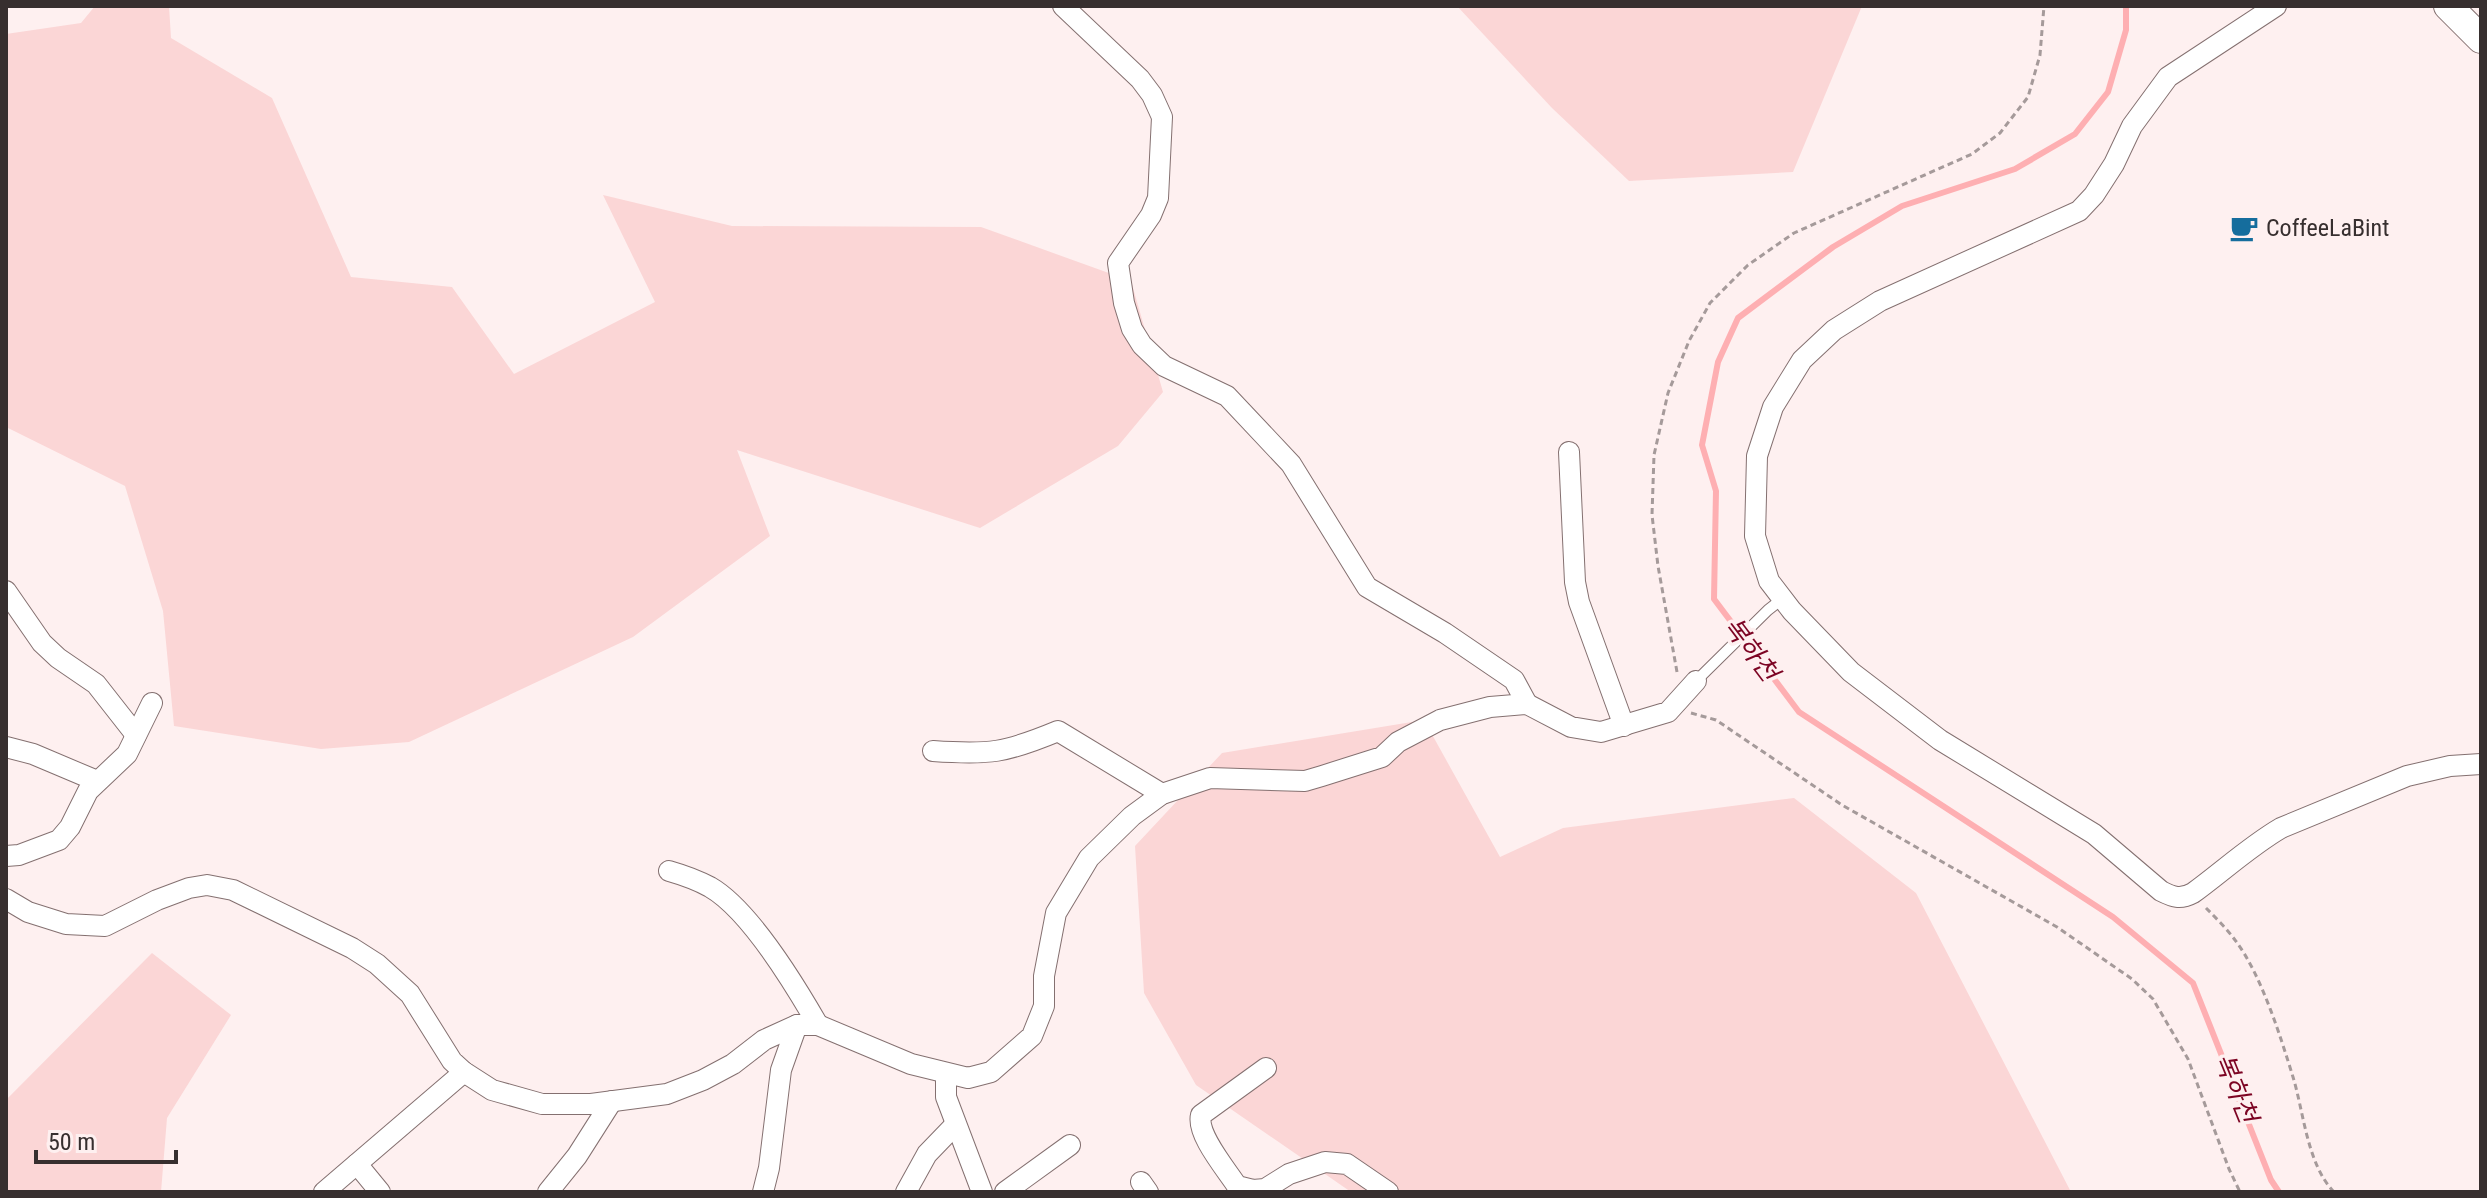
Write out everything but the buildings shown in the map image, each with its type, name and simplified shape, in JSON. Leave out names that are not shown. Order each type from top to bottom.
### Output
[{"type":"street","points":[[1063,6],[1140,79],[1162,117],[1158,198],[1151,215],[1118,263],[1124,303],[1132,329],[1142,345],[1164,366],[1227,396],[1280,452],[1291,464],[1367,587],[1445,633],[1514,680],[1527,704]]},
{"type":"street","points":[[2276,6],[2168,77],[2132,126],[2114,164],[2094,195],[2079,211],[1880,301],[1834,330],[1802,360],[1773,407],[1757,456],[1755,536],[1775,604],[1851,672],[1905,715],[2001,779],[2094,834],[2161,891],[2184,898],[2281,828],[2407,776],[2450,766],[2481,764]]},
{"type":"street","points":[[2448,6],[2481,39]]},
{"type":"street","points":[[1569,452],[1575,582],[1579,602],[1624,726]]},
{"type":"street","points":[[6,591],[42,643],[96,684],[136,735]]},
{"type":"street","points":[[6,899],[28,912],[66,924],[105,926],[189,888],[207,885],[233,890],[352,948],[377,964],[410,994],[452,1061],[464,1072],[492,1090],[542,1104],[591,1104],[667,1094],[733,1064],[764,1040],[807,1025],[911,1064],[968,1078],[991,1072],[1032,1036],[1044,1006],[1044,976],[1056,913],[1089,858],[1132,816],[1162,794],[1210,778],[1305,781],[1382,757],[1398,742],[1440,720],[1490,707],[1527,704],[1571,727],[1601,732],[1668,712],[1691,685]]},
{"type":"street","points":[[6,856],[19,855],[59,840],[70,827],[88,791],[127,754],[152,703]]},
{"type":"street","points":[[933,751],[982,755],[1009,751],[1058,731],[1162,794]]},
{"type":"street","points":[[6,747],[33,754],[97,781]]},
{"type":"street","points":[[669,871],[712,888],[730,903],[781,963],[807,1025]]},
{"type":"street","points":[[763,1192],[769,1168],[781,1070],[807,1025]]},
{"type":"street","points":[[1266,1068],[1201,1115],[1199,1122],[1233,1189],[1265,1189],[1289,1174],[1325,1162],[1347,1164],[1388,1192]]},
{"type":"street","points":[[324,1192],[464,1072]]},
{"type":"street","points":[[946,1074],[946,1097],[982,1192]]},
{"type":"street","points":[[548,1192],[577,1156],[612,1101]]},
{"type":"street","points":[[906,1192],[927,1154],[955,1125]]},
{"type":"street","points":[[1005,1192],[1070,1145]]},
{"type":"street","points":[[357,1164],[380,1192]]},
{"type":"lane","points":[[1691,685],[1775,604]]},
{"type":"path","points":[[1691,685],[1676,671],[1652,515],[1654,455],[1668,393],[1689,341],[1710,303],[1748,265],[1794,233],[1972,154],[2000,133],[2028,97],[2040,55],[2044,6]]},
{"type":"path","points":[[1668,712],[1697,714],[1716,720],[1842,805],[2057,927],[2132,979],[2153,999],[2188,1059],[2240,1192]]},
{"type":"path","points":[[2193,893],[2236,941],[2267,1001],[2293,1077],[2314,1156],[2334,1192]]},
{"type":"shaded area","points":[[95,6],[169,6],[171,38],[272,98],[351,277],[452,287],[514,374],[655,302],[603,195],[732,226],[981,227],[1131,281],[1163,392],[1118,446],[980,528],[737,450],[770,536],[633,637],[409,742],[321,749],[174,726],[163,611],[125,486],[6,427],[6,34],[81,23]]},
{"type":"shaded area","points":[[1457,6],[1862,6],[1793,172],[1629,181],[1552,108]]},
{"type":"shaded area","points":[[1424,720],[1500,857],[1563,828],[1794,798],[1916,893],[2071,1192],[1351,1192],[1196,1085],[1144,993],[1135,846],[1222,753]]},
{"type":"shaded area","points":[[152,953],[231,1015],[167,1118],[161,1192],[6,1192],[6,1100]]},
{"type":"waterway","name":"복하천","points":[[2126,6],[2126,30],[2108,92],[2075,134],[2015,169],[1902,206],[1833,247],[1738,318],[1718,362],[1702,445],[1716,491],[1714,599],[1799,712],[2113,917],[2193,983],[2271,1180],[2279,1192]]},
{"type":"place","name":"CoffeeLaBint","points":[[2244,228]]}]
